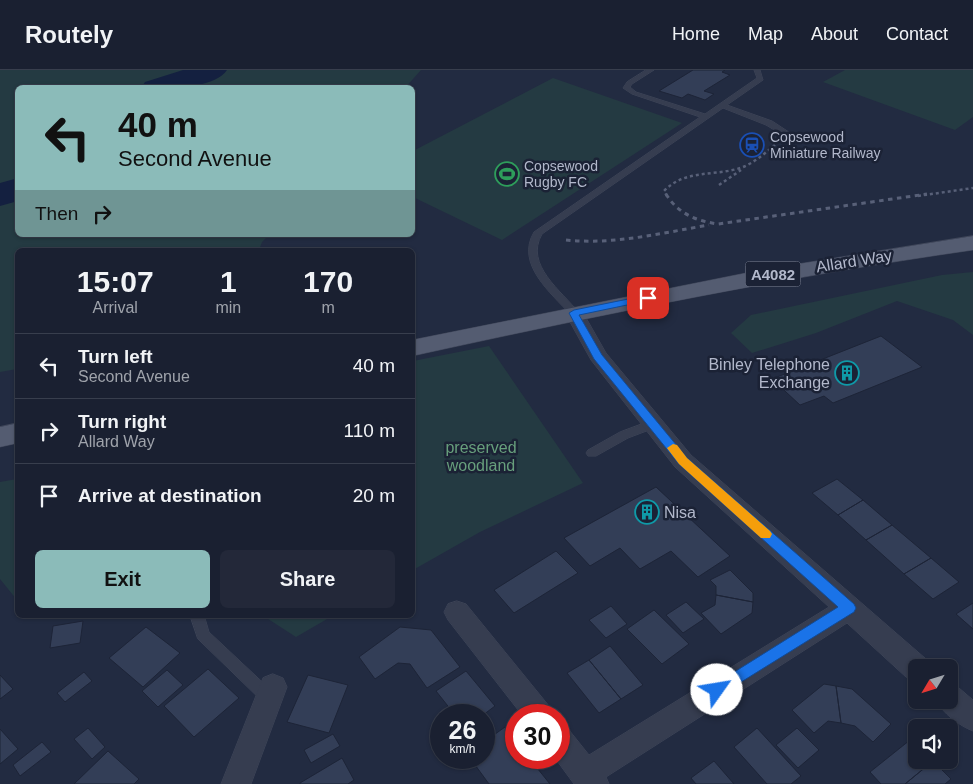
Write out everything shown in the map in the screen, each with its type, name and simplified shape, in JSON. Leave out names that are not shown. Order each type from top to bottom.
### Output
[{"type":"main road","name":"Allard Way","points":[[415,347],[574,313],[778,273],[973,243]]},
{"type":"main road","points":[[0,437],[15,434]]},
{"type":"street","points":[[574,313],[598,356],[683,461],[908,661]]},
{"type":"street","points":[[570,754],[589,779],[849,608]]},
{"type":"street","points":[[457,612],[529,704]]},
{"type":"street","points":[[236,784],[271,693]]},
{"type":"street","points":[[958,705],[973,718]]},
{"type":"lane","points":[[652,70],[629,83],[626,88],[634,93],[708,117]]},
{"type":"lane","points":[[574,313],[540,273],[532,257],[532,244],[538,232],[761,79],[757,70]]},
{"type":"lane","points":[[723,106],[769,123],[794,138]]},
{"type":"lane","points":[[592,452],[624,435],[653,424]]},
{"type":"lane","points":[[198,618],[203,635],[271,693]]},
{"type":"green space","points":[[0,70],[421,70],[408,85],[15,85],[15,237],[267,237],[260,248],[15,248],[15,369],[0,372]]},
{"type":"green space","points":[[845,70],[973,70],[973,117],[955,130],[823,82]]},
{"type":"green space","name":"Copsewood Rugby FC","points":[[553,78],[682,123],[502,240],[415,198],[415,150]]},
{"type":"green space","points":[[973,272],[973,335],[953,320],[897,301],[816,333],[752,353],[731,333],[751,315],[942,275]]},
{"type":"green space","name":"preserved woodland","points":[[489,346],[583,483],[480,532],[415,569],[415,361]]},
{"type":"green space","points":[[15,480],[15,598],[0,579],[0,482]]},
{"type":"green space","points":[[267,618],[329,618],[296,637]]},
{"type":"building","points":[[693,70],[725,70],[722,72],[730,75],[704,91],[714,94],[705,100],[688,94],[682,98],[659,91]]},
{"type":"building","name":"Binley Telephone Exchange","points":[[881,336],[922,367],[833,403],[824,396],[800,405],[772,379]]},
{"type":"building","points":[[837,479],[863,500],[838,515],[812,493]]},
{"type":"building","name":"Nisa","points":[[656,487],[730,556],[698,577],[671,551],[640,569],[620,548],[590,566],[564,538]]},
{"type":"building","points":[[863,500],[892,525],[866,540],[838,515]]},
{"type":"building","points":[[892,525],[931,558],[904,574],[866,540]]},
{"type":"building","points":[[556,551],[578,573],[514,613],[494,590]]},
{"type":"building","points":[[931,558],[959,582],[933,599],[904,574]]},
{"type":"building","points":[[730,570],[753,593],[753,602],[716,595],[716,586],[710,580]]},
{"type":"building","points":[[716,595],[753,602],[752,613],[721,634],[701,613],[715,605]]},
{"type":"building","points":[[686,602],[704,619],[683,633],[666,615]]},
{"type":"building","points":[[973,603],[973,629],[956,614]]},
{"type":"building","points":[[611,606],[627,624],[606,638],[589,620]]},
{"type":"building","points":[[654,610],[689,644],[662,664],[627,629]]},
{"type":"building","points":[[83,621],[80,643],[50,648],[53,626]]},
{"type":"building","points":[[146,627],[180,653],[143,687],[109,658]]},
{"type":"building","points":[[400,627],[431,630],[460,667],[427,688],[410,664],[398,663],[375,679],[359,657]]},
{"type":"building","points":[[610,646],[643,685],[621,699],[589,660]]},
{"type":"building","points":[[589,660],[621,699],[599,713],[567,673]]},
{"type":"building","points":[[208,669],[239,698],[194,737],[164,706]]},
{"type":"building","points":[[167,670],[183,685],[158,707],[142,691]]},
{"type":"building","points":[[466,671],[493,704],[446,704],[436,691]]},
{"type":"building","points":[[84,672],[92,681],[65,702],[57,693]]},
{"type":"building","points":[[0,675],[13,689],[0,699]]},
{"type":"building","points":[[308,675],[348,685],[329,733],[287,722]]},
{"type":"building","points":[[824,684],[836,686],[841,723],[828,721],[814,733],[792,710]]},
{"type":"building","points":[[836,686],[852,689],[891,724],[873,742],[855,726],[841,723]]},
{"type":"building","points":[[505,727],[505,769],[538,769],[550,784],[489,784],[478,769],[495,769],[495,734]]},
{"type":"building","points":[[88,728],[105,747],[92,759],[74,739]]},
{"type":"building","points":[[757,728],[801,776],[791,784],[767,784],[734,747]]},
{"type":"building","points":[[797,728],[819,750],[798,768],[776,745]]},
{"type":"building","points":[[0,729],[18,749],[0,764]]},
{"type":"building","points":[[333,734],[340,746],[311,763],[304,750]]},
{"type":"building","points":[[42,742],[51,752],[20,776],[13,765]]},
{"type":"building","points":[[908,742],[908,769],[923,769],[905,784],[881,784],[870,772]]},
{"type":"building","points":[[108,751],[139,779],[134,784],[74,784]]},
{"type":"building","points":[[342,758],[354,780],[348,784],[300,784],[300,783]]},
{"type":"building","points":[[714,761],[734,784],[696,784],[691,778]]},
{"type":"building","points":[[923,769],[941,769],[951,779],[945,784],[905,784]]},
{"type":"waterway","points":[[166,85],[213,70]]},
{"type":"waterway","points":[[0,195],[15,190]]},
{"type":"railway","points":[[667,196],[664,191],[680,180],[737,169],[748,165],[776,144]]},
{"type":"railway","points":[[719,185],[741,170]]},
{"type":"railway","points":[[918,196],[973,188]]},
{"type":"railway","points":[[666,194],[676,207],[682,211],[703,221],[718,224],[927,194]]},
{"type":"railway","points":[[566,240],[620,240],[709,225]]},
{"type":"slow traffic","points":[[673,448],[683,461],[766,534]]},
{"type":"place","name":"Copsewood Miniature Railway","points":[[752,145]]},
{"type":"place","name":"Copsewood Rugby FC","points":[[507,174]]},
{"type":"place","name":"Binley Telephone Exchange","points":[[847,373]]},
{"type":"place","name":"Nisa","points":[[647,512]]},
{"type":"route","points":[[648,298],[574,313],[598,356],[683,461],[849,608],[717,690]]}]
